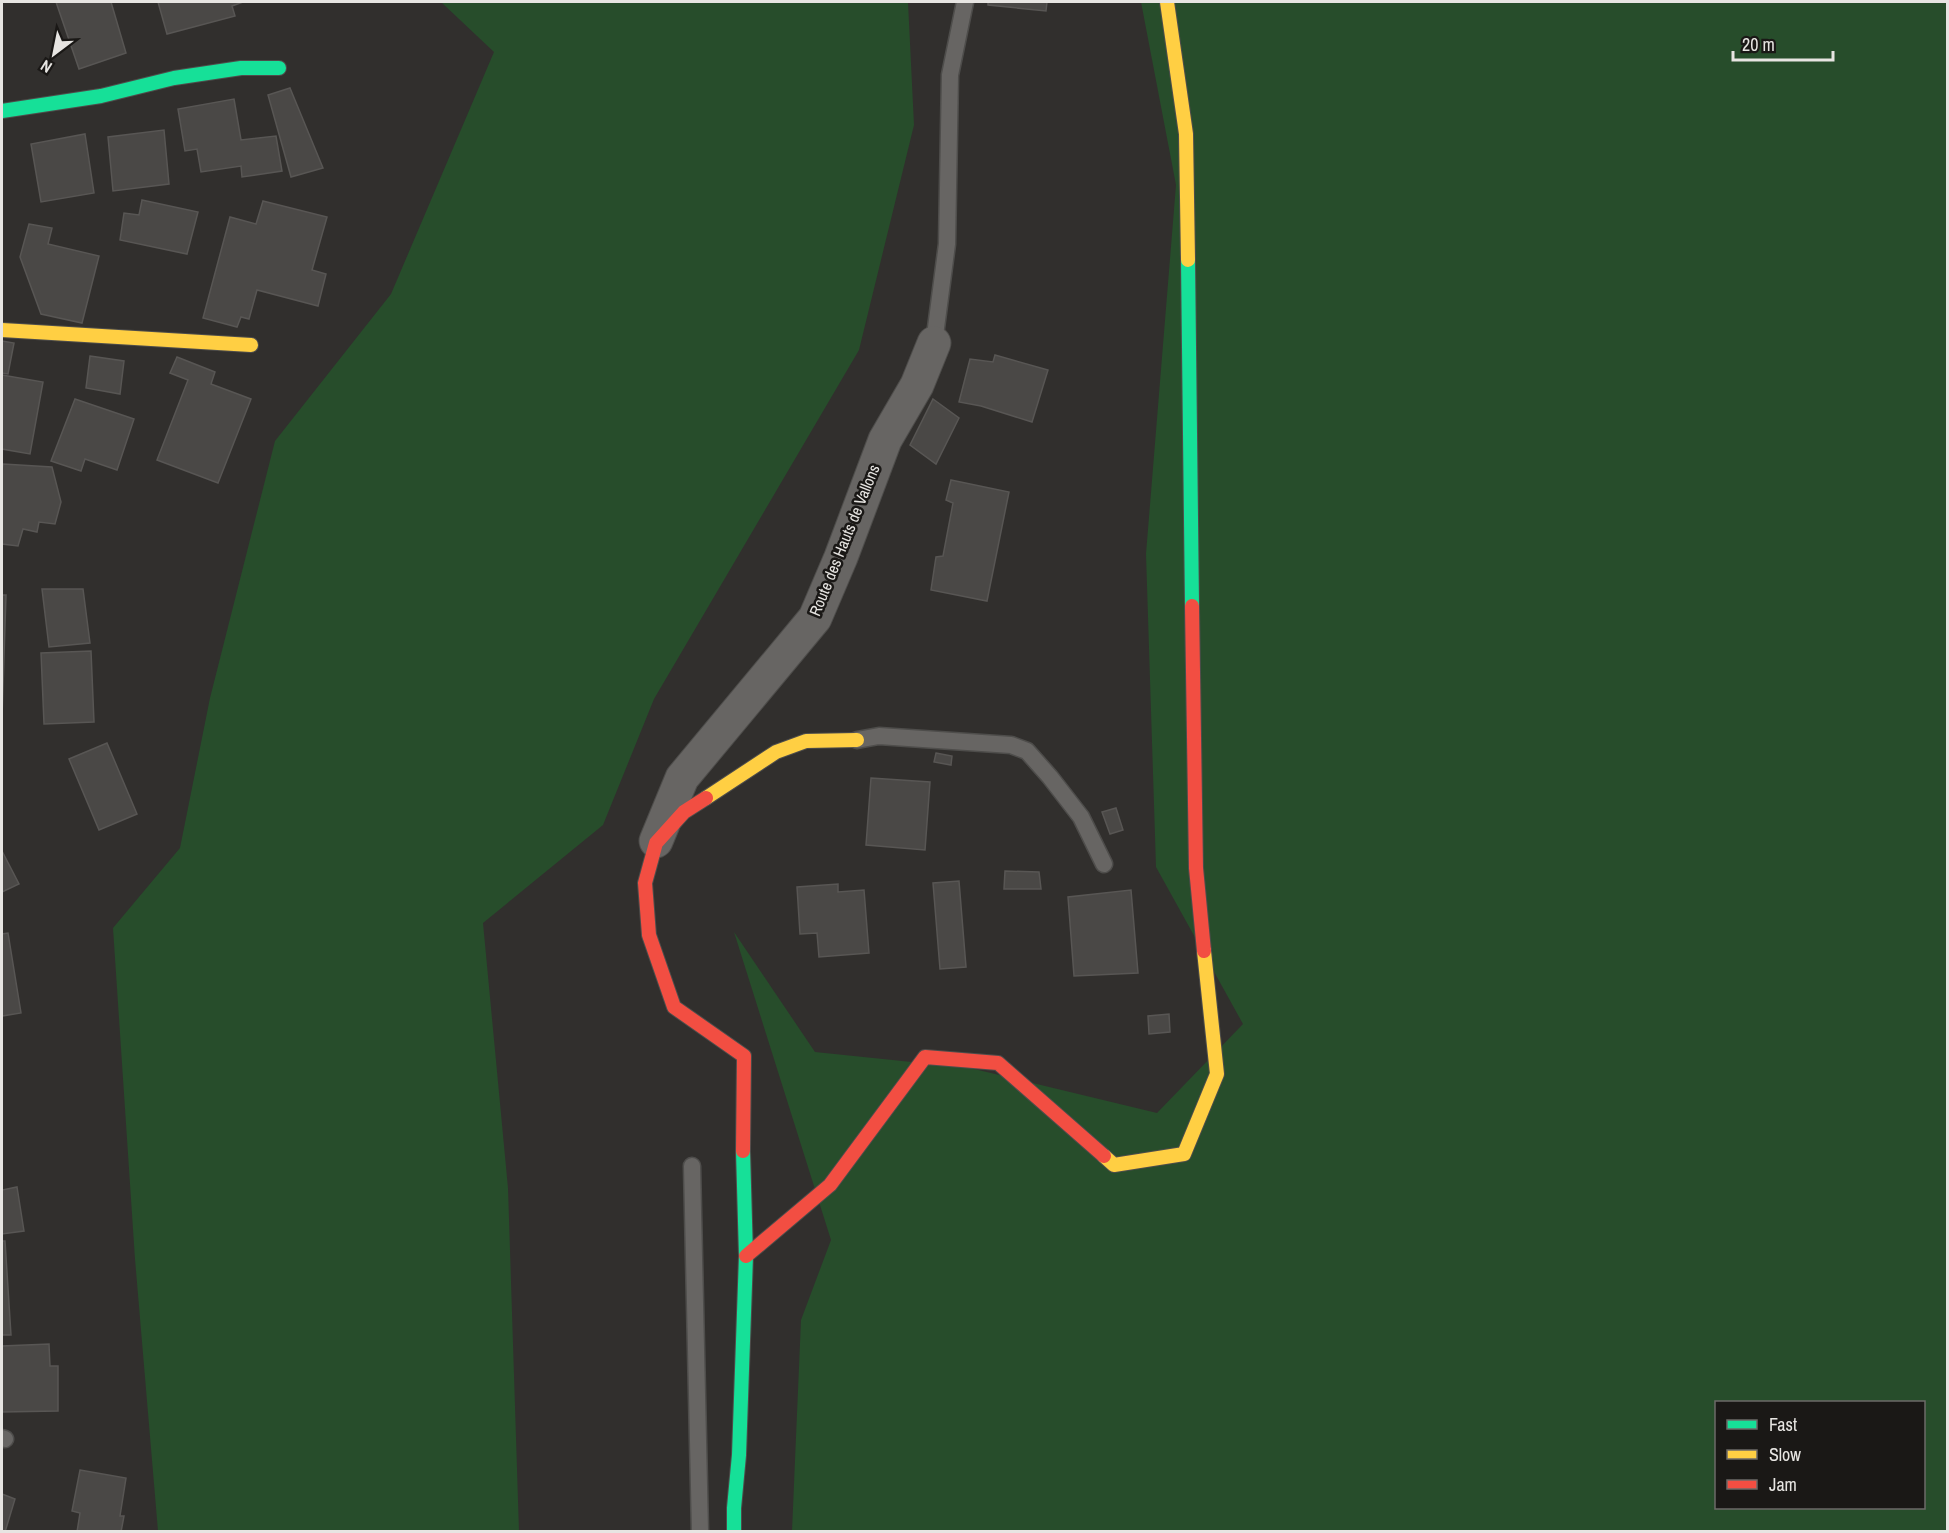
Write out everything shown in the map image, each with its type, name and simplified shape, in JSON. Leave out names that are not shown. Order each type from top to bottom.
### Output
[{"type":"street","points":[[746,1256],[830,1185],[925,1057],[998,1063],[1114,1165],[1184,1154],[1217,1074],[1196,868],[1186,134],[1167,2]]},
{"type":"street","points":[[2,111],[101,96],[174,78],[241,68],[279,69]]},
{"type":"street","points":[[2,330],[251,345]]},
{"type":"street","name":"Route des Hauts de Vallons","points":[[656,843],[682,778],[815,618],[841,557],[885,440],[917,385],[934,343]]},
{"type":"street","points":[[734,1532],[746,1256],[743,1160],[744,1056],[674,1007],[649,935],[645,883],[656,843],[684,812],[776,752],[806,741],[857,740]]},
{"type":"lane","points":[[934,343],[947,244],[950,75],[965,2]]},
{"type":"lane","points":[[857,740],[879,736],[1011,745],[1027,751],[1081,818],[1104,864]]},
{"type":"lane","points":[[692,1166],[700,1532]]},
{"type":"green space","points":[[441,2],[908,2],[914,125],[859,350],[654,699],[603,825],[483,923],[508,1188],[519,1531],[158,1531],[135,1259],[113,928],[180,848],[210,698],[275,441],[391,294],[494,52]]},
{"type":"green space","points":[[1141,2],[1947,2],[1947,1531],[792,1531],[801,1320],[831,1240],[734,932],[815,1052],[970,1068],[1157,1113],[1243,1024],[1156,867],[1146,554],[1176,185]]},
{"type":"building","points":[[56,2],[111,2],[126,53],[79,69]]},
{"type":"building","points":[[158,2],[243,2],[232,6],[235,16],[167,34]]},
{"type":"building","points":[[988,2],[1047,2],[1046,11],[988,5]]},
{"type":"building","points":[[290,88],[323,168],[291,177],[268,95]]},
{"type":"building","points":[[234,99],[241,140],[276,136],[282,171],[242,177],[241,166],[201,172],[197,149],[185,151],[178,109]]},
{"type":"building","points":[[164,130],[169,184],[113,191],[108,137]]},
{"type":"building","points":[[85,134],[94,193],[41,202],[31,144]]},
{"type":"building","points":[[142,200],[198,212],[187,254],[120,240],[124,213],[139,215]]},
{"type":"building","points":[[263,201],[327,217],[312,270],[326,274],[318,306],[257,290],[249,319],[241,317],[237,327],[203,318],[230,217],[256,224]]},
{"type":"building","points":[[29,224],[52,228],[48,244],[99,256],[82,323],[41,314],[20,257]]},
{"type":"building","points":[[2,341],[14,343],[8,374],[2,373]]},
{"type":"building","points":[[995,355],[1048,370],[1032,422],[981,406],[959,402],[970,359],[993,362]]},
{"type":"building","points":[[90,356],[124,361],[120,394],[86,388]]},
{"type":"building","points":[[177,357],[215,372],[211,384],[251,399],[218,483],[157,460],[188,380],[170,373]]},
{"type":"building","points":[[2,375],[43,382],[30,454],[2,449]]},
{"type":"building","points":[[75,399],[134,419],[117,470],[85,459],[81,471],[51,461]]},
{"type":"building","points":[[933,399],[959,418],[936,464],[910,445]]},
{"type":"building","points":[[3,464],[52,467],[61,502],[55,524],[39,522],[37,532],[23,529],[18,546],[2,544]]},
{"type":"building","points":[[951,480],[1009,492],[987,601],[931,590],[936,557],[943,556],[953,503],[946,500]]},
{"type":"building","points":[[42,589],[83,589],[90,643],[49,647]]},
{"type":"building","points":[[2,595],[6,595],[2,718]]},
{"type":"building","points":[[91,651],[94,722],[44,724],[41,653]]},
{"type":"building","points":[[107,743],[137,814],[99,830],[69,759]]},
{"type":"building","points":[[936,753],[952,756],[951,765],[934,762]]},
{"type":"building","points":[[871,778],[930,782],[925,850],[866,845]]},
{"type":"building","points":[[1116,808],[1123,830],[1110,834],[1102,812]]},
{"type":"building","points":[[2,851],[19,884],[2,892]]},
{"type":"building","points":[[1005,871],[1039,872],[1041,889],[1004,889]]},
{"type":"building","points":[[959,881],[966,967],[940,969],[933,883]]},
{"type":"building","points":[[838,884],[838,892],[864,890],[869,953],[819,957],[817,933],[800,934],[797,887]]},
{"type":"building","points":[[1131,890],[1138,973],[1074,976],[1068,897]]},
{"type":"building","points":[[8,933],[21,1013],[2,1016],[2,934]]},
{"type":"building","points":[[1169,1014],[1170,1032],[1149,1034],[1148,1016]]},
{"type":"building","points":[[17,1187],[24,1231],[2,1234],[2,1190]]},
{"type":"building","points":[[2,1241],[5,1241],[11,1335],[2,1335]]},
{"type":"building","points":[[49,1344],[50,1366],[58,1366],[58,1411],[2,1412],[2,1346]]},
{"type":"building","points":[[80,1470],[126,1478],[120,1516],[124,1516],[121,1532],[77,1532],[80,1513],[72,1511]]},
{"type":"building","points":[[2,1494],[15,1499],[5,1532],[2,1532]]},
{"type":"traffic: fast","points":[[2,111],[101,96],[174,78],[241,68],[279,68]]},
{"type":"traffic: fast","points":[[1188,260],[1192,606]]},
{"type":"traffic: fast","points":[[734,1532],[746,1256],[743,1151]]},
{"type":"traffic: slow","points":[[1167,2],[1186,134],[1188,260]]},
{"type":"traffic: slow","points":[[2,330],[251,345]]},
{"type":"traffic: slow","points":[[706,798],[776,752],[806,741],[857,740]]},
{"type":"traffic: slow","points":[[1104,1156],[1114,1165],[1184,1154],[1217,1074],[1204,951]]},
{"type":"traffic: jam","points":[[1192,606],[1196,868],[1204,951]]},
{"type":"traffic: jam","points":[[706,798],[684,812],[656,843],[645,883],[649,935],[674,1007],[744,1056],[743,1151]]},
{"type":"traffic: jam","points":[[746,1256],[830,1185],[925,1057],[998,1063],[1104,1156]]}]
